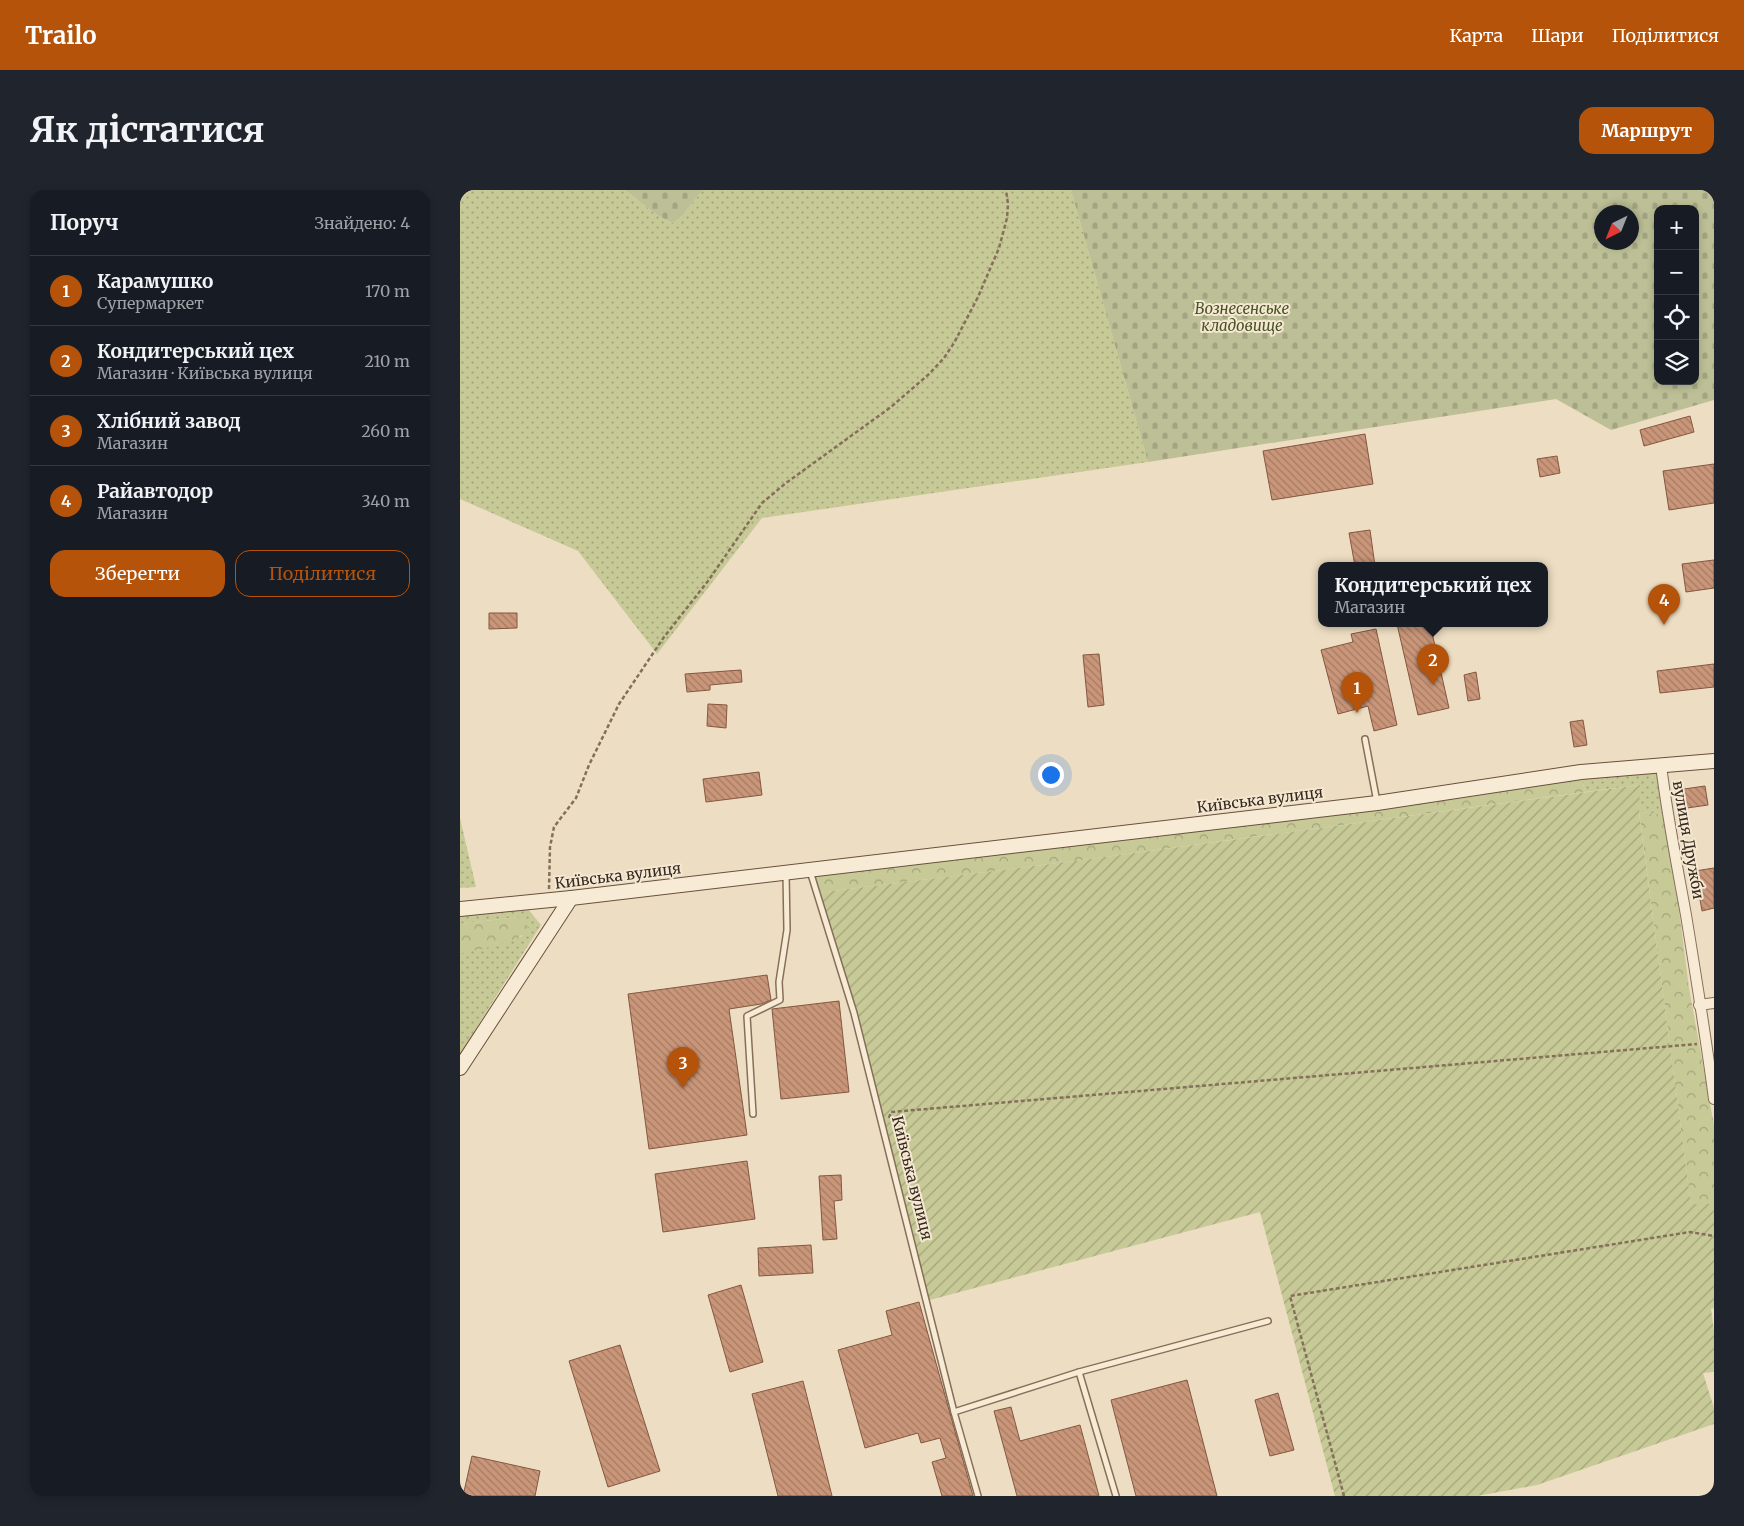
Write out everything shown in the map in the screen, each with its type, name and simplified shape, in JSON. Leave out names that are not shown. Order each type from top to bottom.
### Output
[{"type":"main road","name":"Київська вулиця","points":[[460,909],[571,898],[1377,803],[1580,772],[1714,761]]},
{"type":"main road","points":[[460,1068],[571,898]]},
{"type":"street","name":"вулиця Дружби","points":[[1661,765],[1714,1099]]},
{"type":"street","points":[[1699,1005],[1714,1003]]},
{"type":"lane","points":[[1365,739],[1377,803]]},
{"type":"lane","name":"Київська вулиця","points":[[810,870],[854,1013],[954,1412],[978,1496]]},
{"type":"lane","points":[[753,1114],[747,1016],[780,1000],[779,982],[787,930],[786,873]]},
{"type":"lane","points":[[954,1412],[1080,1372],[1268,1321]]},
{"type":"lane","points":[[1080,1372],[1116,1496]]},
{"type":"path","points":[[549,900],[550,846],[554,828],[576,798],[589,765],[618,704],[664,637],[708,581],[762,503],[786,482],[892,407],[944,358],[978,297],[999,248],[1007,218],[1006,190]]},
{"type":"path","points":[[884,1131],[891,1112],[1706,1043]]},
{"type":"path","points":[[1344,1496],[1290,1296],[1690,1232],[1714,1236]]},
{"type":"green space","points":[[460,190],[625,190],[657,215],[672,223],[679,219],[703,190],[1071,190],[1148,462],[762,518],[657,654],[578,551],[460,499]]},
{"type":"green space","points":[[625,190],[703,190],[679,219],[672,223],[657,215]]},
{"type":"green space","name":"Вознесенське кладовище","points":[[1071,190],[1714,190],[1714,400],[1611,430],[1556,399],[1148,462]]},
{"type":"green space","points":[[1661,765],[1667,815],[1639,812],[1639,785],[1585,792],[1581,772]]},
{"type":"green space","points":[[1581,772],[1585,792],[1090,859],[817,893],[809,870]]},
{"type":"green space","points":[[1640,785],[1639,813],[1691,1204],[1714,1204],[1714,1308],[1711,1309],[1714,1331],[1714,1372],[1703,1373],[1714,1408],[1714,1424],[1537,1485],[1477,1496],[1335,1496],[1260,1212],[926,1301],[854,1013],[817,893],[1090,859]]},
{"type":"green space","points":[[1639,812],[1667,815],[1689,988],[1714,1125],[1714,1204],[1691,1205]]},
{"type":"green space","points":[[460,818],[476,887],[460,888]]},
{"type":"green space","points":[[528,909],[541,925],[460,1054],[460,953],[503,943],[522,936],[518,917],[460,924],[460,916]]},
{"type":"green space","points":[[518,917],[525,919],[528,929],[523,934],[507,942],[460,953],[460,924]]},
{"type":"building","points":[[1690,416],[1694,432],[1644,446],[1640,430]]},
{"type":"building","points":[[1365,434],[1373,484],[1272,500],[1263,451]]},
{"type":"building","points":[[1557,456],[1560,473],[1540,477],[1537,459]]},
{"type":"building","points":[[1714,464],[1714,503],[1669,510],[1663,471]]},
{"type":"building","points":[[1370,530],[1374,562],[1354,562],[1349,533]]},
{"type":"building","points":[[1714,560],[1714,588],[1686,592],[1682,564]]},
{"type":"building","points":[[489,613],[517,613],[517,628],[489,629]]},
{"type":"building","points":[[1398,627],[1431,627],[1449,708],[1418,715]]},
{"type":"building","points":[[1376,629],[1397,725],[1374,731],[1368,706],[1338,714],[1321,650],[1353,642],[1351,634]]},
{"type":"building","points":[[1099,654],[1104,705],[1088,707],[1083,655]]},
{"type":"building","points":[[1714,664],[1714,687],[1660,693],[1657,671]]},
{"type":"building","points":[[741,670],[742,682],[710,685],[710,690],[687,692],[685,674]]},
{"type":"building","points":[[1476,672],[1480,699],[1468,701],[1464,675]]},
{"type":"building","points":[[708,704],[727,705],[726,728],[707,726]]},
{"type":"building","points":[[1583,720],[1587,745],[1574,747],[1570,722]]},
{"type":"building","points":[[759,772],[762,795],[706,802],[703,779]]},
{"type":"building","points":[[1705,786],[1708,805],[1687,808],[1684,789]]},
{"type":"building","points":[[1714,868],[1714,908],[1702,911],[1695,871]]},
{"type":"building","points":[[767,975],[771,1000],[761,1004],[729,1009],[747,1135],[649,1149],[628,994]]},
{"type":"building","points":[[839,1001],[849,1092],[781,1099],[772,1009]]},
{"type":"building","points":[[747,1161],[755,1219],[663,1232],[655,1174]]},
{"type":"building","points":[[841,1175],[842,1200],[834,1201],[837,1239],[823,1240],[819,1176]]},
{"type":"building","points":[[811,1245],[813,1273],[759,1276],[758,1248]]},
{"type":"building","points":[[741,1285],[763,1362],[730,1372],[708,1295]]},
{"type":"building","points":[[919,1302],[973,1496],[942,1496],[932,1462],[946,1458],[940,1438],[921,1443],[918,1433],[865,1448],[838,1350],[892,1335],[886,1311]]},
{"type":"building","points":[[620,1345],[660,1471],[608,1487],[569,1361]]},
{"type":"building","points":[[1187,1380],[1217,1496],[1136,1496],[1111,1400]]},
{"type":"building","points":[[803,1381],[832,1496],[778,1496],[752,1394]]},
{"type":"building","points":[[1278,1393],[1294,1450],[1270,1456],[1255,1400]]},
{"type":"building","points":[[1011,1407],[1020,1441],[1080,1425],[1099,1496],[1017,1496],[994,1411]]},
{"type":"building","points":[[472,1456],[540,1471],[535,1496],[463,1496]]},
{"type":"place","name":"Райавтодор","points":[[1664,625]]},
{"type":"place","name":"Кондитерський цех","points":[[1433,685]]},
{"type":"place","name":"Карамушко","points":[[1357,713]]},
{"type":"place","name":"Хлібний завод","points":[[683,1088]]}]
